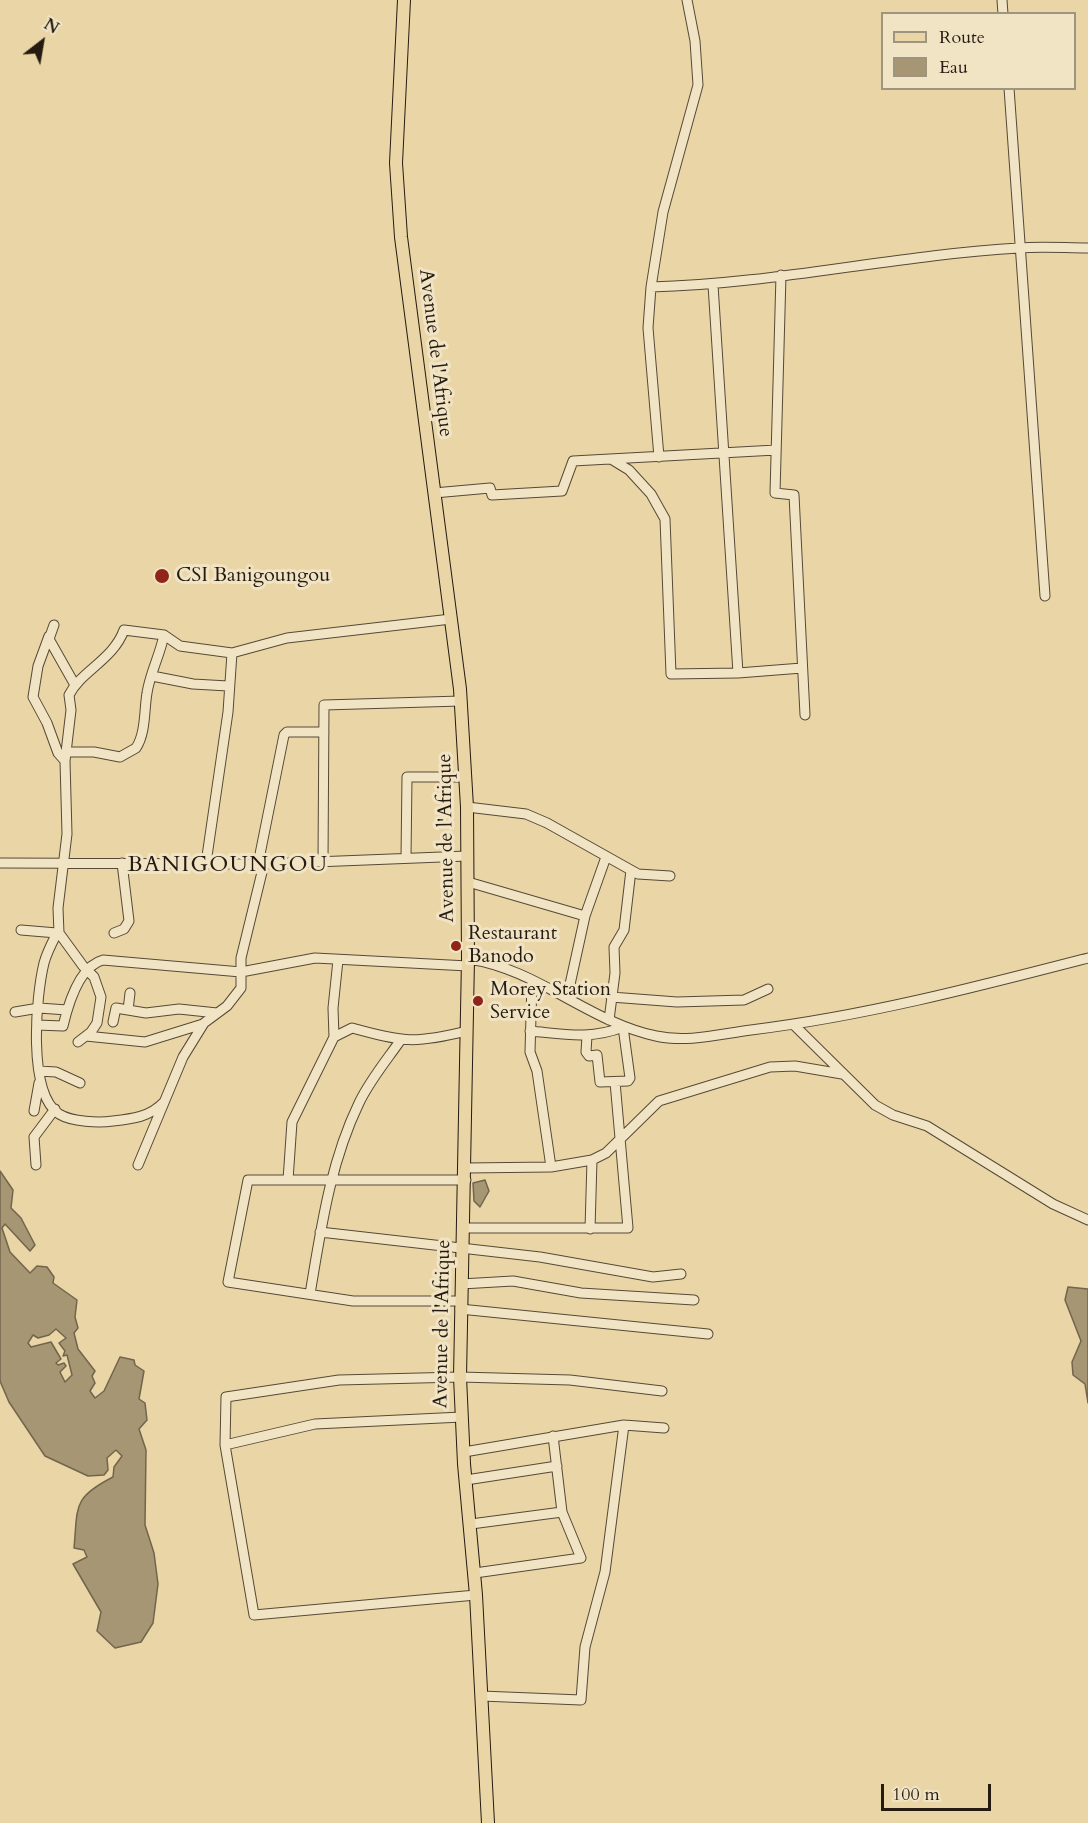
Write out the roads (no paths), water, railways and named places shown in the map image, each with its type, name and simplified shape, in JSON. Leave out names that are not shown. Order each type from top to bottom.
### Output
[{"type":"main road","name":"Avenue de l'Afrique","points":[[404,0],[396,163],[401,237],[461,701],[466,777],[468,882],[466,1174],[460,1377],[466,1480],[475,1573],[488,1823]]},
{"type":"street","points":[[658,457],[648,328],[651,287],[663,212],[698,85],[696,51],[687,0]]},
{"type":"street","points":[[1008,90],[1045,596]]},
{"type":"street","points":[[651,287],[713,285],[1020,248],[1088,248]]},
{"type":"street","points":[[781,275],[775,493],[794,495],[805,715]]},
{"type":"street","points":[[713,285],[738,673]]},
{"type":"street","points":[[434,493],[490,488],[492,495],[562,490],[573,461],[776,450]]},
{"type":"street","points":[[610,459],[629,470],[651,494],[665,519],[671,674],[738,673],[802,668]]},
{"type":"street","points":[[34,1111],[39,1083],[37,1025],[44,963],[58,933],[58,908],[65,863],[68,814],[65,757],[71,710],[69,695],[75,685],[104,660],[124,630],[164,635],[180,646],[232,653],[287,638],[451,619]]},
{"type":"street","points":[[54,624],[38,666],[33,697],[47,723],[58,753],[65,757],[94,752],[120,758],[136,748],[164,635]]},
{"type":"street","points":[[50,636],[75,685]]},
{"type":"street","points":[[206,863],[228,712],[232,653]]},
{"type":"street","points":[[152,676],[193,684],[228,686]]},
{"type":"street","points":[[323,862],[324,705],[461,701]]},
{"type":"street","points":[[138,1165],[168,1098],[183,1057],[204,1023],[235,999],[241,988],[241,958],[261,864],[284,735],[287,732],[324,732]]},
{"type":"street","points":[[406,858],[407,777],[466,777]]},
{"type":"street","points":[[467,807],[526,814],[547,823],[638,874],[670,876]]},
{"type":"street","points":[[0,863],[261,864],[467,856]]},
{"type":"street","points":[[567,998],[585,916],[606,857]]},
{"type":"street","points":[[114,933],[124,928],[129,921],[122,863]]},
{"type":"street","points":[[609,1020],[615,973],[614,947],[624,930],[631,870]]},
{"type":"street","points":[[468,882],[585,916]]},
{"type":"street","points":[[21,930],[58,933],[94,977],[99,990],[101,1009],[97,1023],[82,1039],[145,1042],[204,1023]]},
{"type":"street","points":[[37,1025],[63,1026],[67,1010],[88,970],[103,960],[241,972],[315,958],[493,962],[623,1027],[657,1036],[681,1039],[794,1025],[936,997],[1088,958]]},
{"type":"street","points":[[288,1180],[292,1122],[334,1037],[333,1008],[338,960]]},
{"type":"street","points":[[532,981],[530,1052],[537,1071],[550,1167]]},
{"type":"street","points":[[611,998],[677,1002],[744,1000],[768,989]]},
{"type":"street","points":[[128,1010],[130,993]]},
{"type":"street","points":[[15,1011],[39,1008],[67,1010]]},
{"type":"street","points":[[113,1022],[116,1008],[146,1013],[179,1009],[217,1012]]},
{"type":"street","points":[[794,1025],[875,1105],[893,1115],[927,1126],[1053,1204],[1088,1220]]},
{"type":"street","points":[[530,1031],[587,1036],[605,1034],[623,1027]]},
{"type":"street","points":[[587,1036],[586,1052],[589,1056],[597,1055],[599,1081],[602,1083],[628,1082],[630,1078],[623,1027]]},
{"type":"street","points":[[334,1037],[352,1028],[400,1041],[421,1041],[467,1031]]},
{"type":"street","points":[[310,1294],[330,1181],[359,1103],[400,1041]]},
{"type":"street","points":[[56,1072],[60,1063]]},
{"type":"street","points":[[708,1334],[461,1305],[353,1301],[228,1282],[248,1180],[330,1181],[466,1174],[550,1167],[592,1160],[606,1153],[659,1101],[770,1067],[795,1066],[842,1074]]},
{"type":"street","points":[[39,1071],[56,1072],[80,1083]]},
{"type":"street","points":[[464,1228],[628,1228],[615,1082]]},
{"type":"street","points":[[39,1083],[60,1115],[102,1123],[147,1115],[168,1098]]},
{"type":"street","points":[[36,1165],[34,1137],[55,1109]]},
{"type":"street","points":[[590,1229],[592,1160]]},
{"type":"street","points":[[320,1232],[462,1250],[540,1257],[653,1277],[681,1274]]},
{"type":"street","points":[[461,1284],[513,1281],[581,1293],[694,1300]]},
{"type":"street","points":[[476,1595],[254,1615],[225,1445],[226,1396],[339,1380],[460,1377],[570,1380],[662,1390]]},
{"type":"street","points":[[225,1445],[315,1424],[462,1417]]},
{"type":"street","points":[[464,1452],[624,1425],[664,1428]]},
{"type":"street","points":[[481,1696],[581,1700],[585,1647],[605,1572],[624,1425]]},
{"type":"street","points":[[475,1573],[581,1558],[562,1512],[553,1436]]},
{"type":"street","points":[[466,1480],[556,1466]]},
{"type":"street","points":[[471,1524],[562,1512]]},
{"type":"water","points":[[0,1171],[13,1190],[11,1208],[21,1218],[35,1245],[30,1251],[5,1224],[2,1228],[10,1252],[30,1273],[37,1266],[47,1267],[54,1277],[53,1283],[77,1300],[75,1317],[78,1328],[74,1333],[78,1349],[95,1371],[92,1376],[95,1383],[90,1391],[95,1398],[104,1391],[120,1357],[134,1360],[135,1365],[144,1371],[139,1399],[145,1403],[147,1420],[139,1429],[146,1450],[145,1525],[154,1553],[158,1584],[153,1623],[141,1642],[115,1648],[97,1631],[101,1612],[73,1564],[87,1557],[84,1550],[74,1548],[77,1513],[80,1505],[90,1491],[113,1477],[114,1467],[122,1456],[116,1450],[107,1458],[108,1470],[104,1475],[88,1476],[45,1456],[9,1402],[0,1381]],"holes":[[[56,1329],[66,1338],[59,1343],[65,1351],[63,1356],[67,1355],[72,1375],[65,1382],[60,1372],[66,1366],[64,1363],[58,1365],[56,1363],[61,1359],[51,1342],[31,1347],[28,1343],[33,1335],[38,1338],[49,1335]]]},
{"type":"water","points":[[485,1180],[489,1191],[480,1207],[474,1201],[473,1183]]},
{"type":"water","points":[[1068,1287],[1088,1289],[1088,1403],[1085,1384],[1073,1375],[1072,1362],[1081,1341],[1065,1300]]},
{"type":"place","name":"CSI Banigoungou","points":[[162,576]]},
{"type":"place","name":"Restaurant Banodo","points":[[456,946]]},
{"type":"place","name":"Morey Station Service","points":[[478,1001]]},
{"type":"district","name":"BANIGOUNGOU","points":[[228,866]]}]
